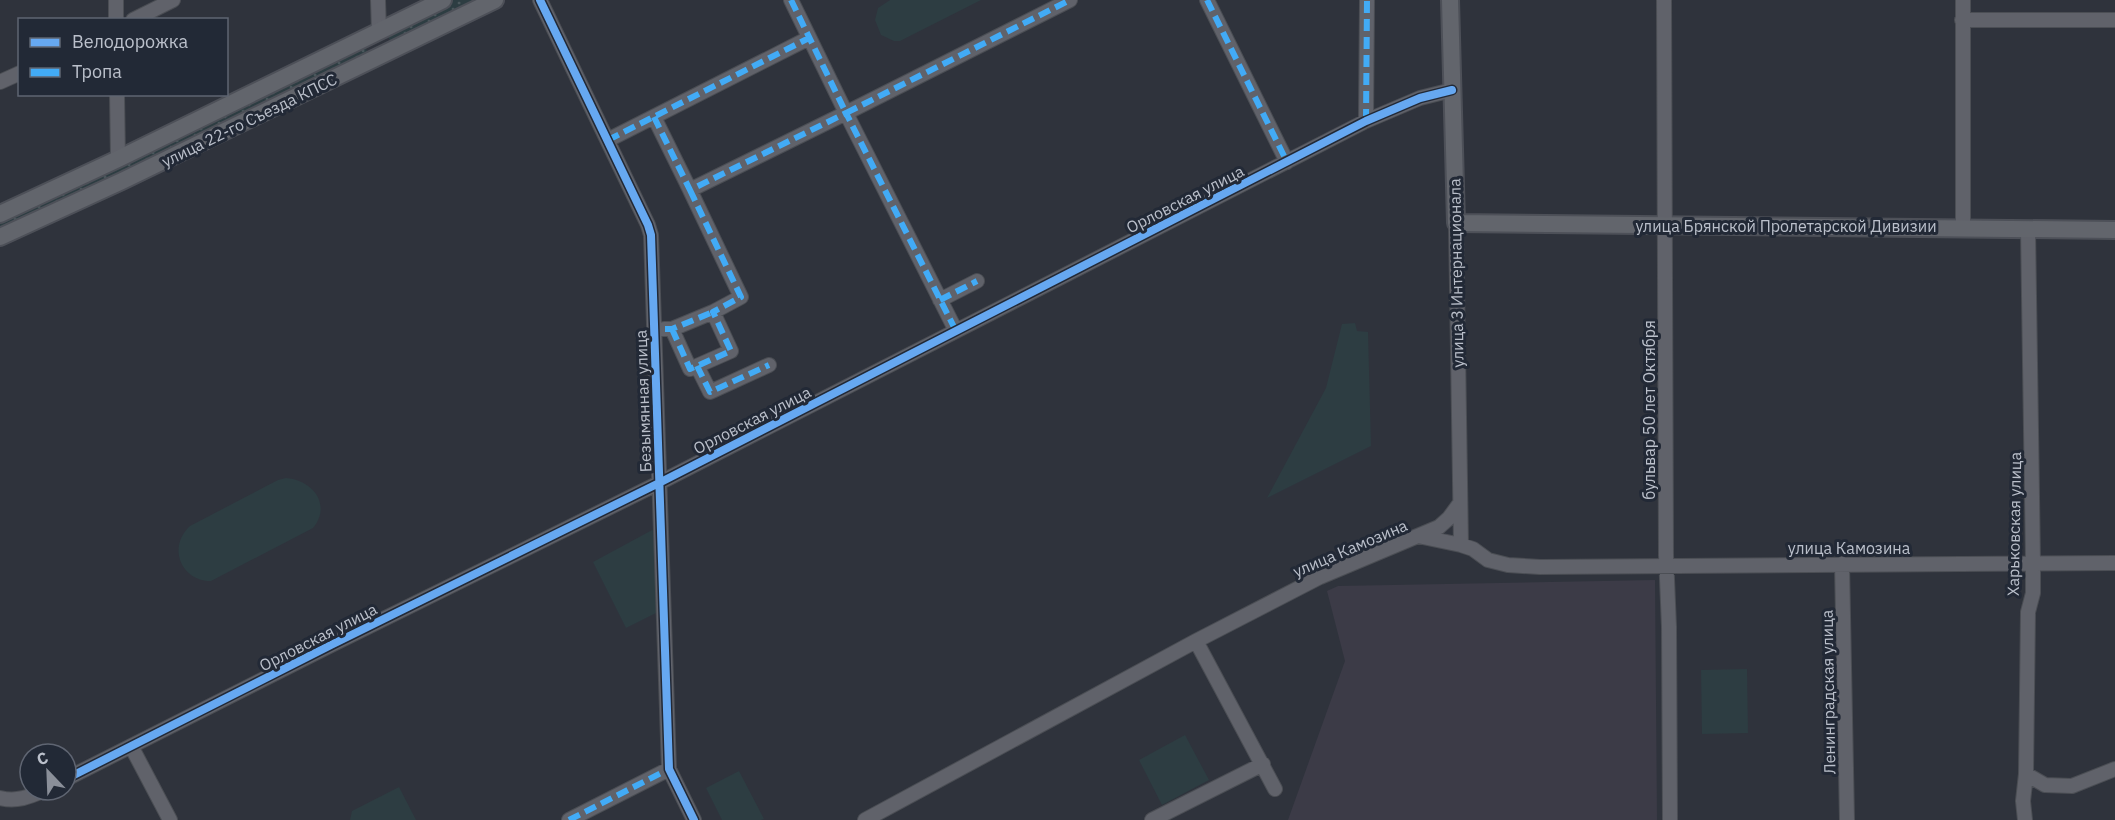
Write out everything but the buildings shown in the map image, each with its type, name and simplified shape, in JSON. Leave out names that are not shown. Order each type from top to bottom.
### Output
[{"type":"main road","name":"улица 22-го Съезда КПСС","points":[[0,214],[118,159],[443,0]]},
{"type":"main road","name":"улица 22-го Съезда КПСС","points":[[0,237],[122,181],[495,0]]},
{"type":"main road","name":"улица 3 Интернационала","points":[[1450,0],[1456,223]]},
{"type":"main road","points":[[379,32],[389,53]]},
{"type":"main road","name":"улица Брянской Пролетарской Дивизии","points":[[1456,223],[2115,230]]},
{"type":"street","points":[[116,0],[116,18]]},
{"type":"street","points":[[137,18],[173,0]]},
{"type":"street","points":[[378,0],[379,32]]},
{"type":"street","name":"Безымянная улица","points":[[540,0],[651,235],[669,769],[694,820]]},
{"type":"street","points":[[791,0],[956,331]]},
{"type":"street","points":[[690,190],[1070,0]]},
{"type":"street","points":[[1207,0],[1287,162]]},
{"type":"street","points":[[1366,121],[1367,0]]},
{"type":"street","name":"бульвар 50 лет Октября","points":[[1664,0],[1666,565],[1671,820]]},
{"type":"street","points":[[1963,0],[1963,227]]},
{"type":"street","points":[[1962,20],[2115,20]]},
{"type":"street","points":[[608,140],[809,38]]},
{"type":"street","points":[[0,82],[18,74]]},
{"type":"street","name":"Орловская улица","points":[[78,773],[659,483],[1366,121],[1420,98],[1452,90]]},
{"type":"street","points":[[117,96],[118,159]]},
{"type":"street","points":[[654,117],[741,297],[672,329],[655,329]]},
{"type":"street","name":"улица 3 Интернационала","points":[[1456,223],[1461,545]]},
{"type":"street","name":"Харьковская улица","points":[[2025,820],[2023,801],[2026,774],[2028,612],[2032,593],[2033,563],[2028,228]]},
{"type":"street","points":[[940,300],[977,281]]},
{"type":"street","points":[[672,329],[690,369],[731,351],[712,312]]},
{"type":"street","points":[[697,366],[710,392],[769,365]]},
{"type":"street","points":[[1418,536],[1438,527],[1449,518],[1460,503]]},
{"type":"street","name":"улица Камозина","points":[[865,820],[1196,641],[1320,577],[1418,536],[1473,549],[1488,560],[1508,565],[1540,567],[2115,563]]},
{"type":"street","name":"Ленинградская улица","points":[[1842,564],[1847,820]]},
{"type":"street","points":[[1196,641],[1275,789]]},
{"type":"street","points":[[131,746],[170,820]]},
{"type":"street","points":[[1152,820],[1263,764]]},
{"type":"street","points":[[569,820],[669,769]]},
{"type":"street","points":[[2026,774],[2044,785],[2072,786],[2115,769]]},
{"type":"street","points":[[0,798],[11,801],[18,800]]},
{"type":"shaded area","points":[[452,0],[480,0],[393,42],[389,39],[389,33],[394,29]]},
{"type":"shaded area","points":[[890,0],[981,0],[900,41],[894,41],[881,35],[875,20],[878,8]]},
{"type":"shaded area","points":[[365,47],[366,55],[0,232],[0,220]]},
{"type":"shaded area","points":[[1355,323],[1357,331],[1368,332],[1371,446],[1267,498],[1326,388],[1342,324]]},
{"type":"shaded area","points":[[286,478],[304,483],[317,495],[321,511],[313,528],[211,581],[192,575],[185,569],[179,553],[179,543],[190,526]]},
{"type":"shaded area","points":[[654,529],[656,613],[626,628],[593,562]]},
{"type":"shaded area","points":[[1655,580],[1657,820],[1288,820],[1345,661],[1327,591],[1338,586]]},
{"type":"shaded area","points":[[1747,669],[1748,733],[1702,734],[1701,670]]},
{"type":"shaded area","points":[[1185,735],[1209,780],[1162,805],[1139,760]]},
{"type":"shaded area","points":[[739,771],[764,819],[722,820],[706,788]]},
{"type":"shaded area","points":[[399,787],[416,820],[350,820],[352,811]]},
{"type":"marked path","points":[[791,0],[846,113],[1070,0]]},
{"type":"marked path","points":[[1207,0],[1287,162]]},
{"type":"marked path","points":[[1366,121],[1367,0]]},
{"type":"marked path","points":[[608,140],[809,38]]},
{"type":"marked path","points":[[654,117],[690,190],[846,113],[956,331]]},
{"type":"marked path","points":[[672,329],[690,369],[731,351],[713,312],[741,297],[690,190]]},
{"type":"marked path","points":[[940,300],[977,281]]},
{"type":"marked path","points":[[665,329],[672,329],[713,312]]},
{"type":"marked path","points":[[697,366],[710,392],[769,365]]},
{"type":"marked path","points":[[569,820],[669,769]]},
{"type":"cycle path","points":[[540,0],[651,235],[669,769],[694,820]]},
{"type":"cycle path","points":[[78,773],[659,483],[1366,121],[1420,98],[1452,90]]}]
